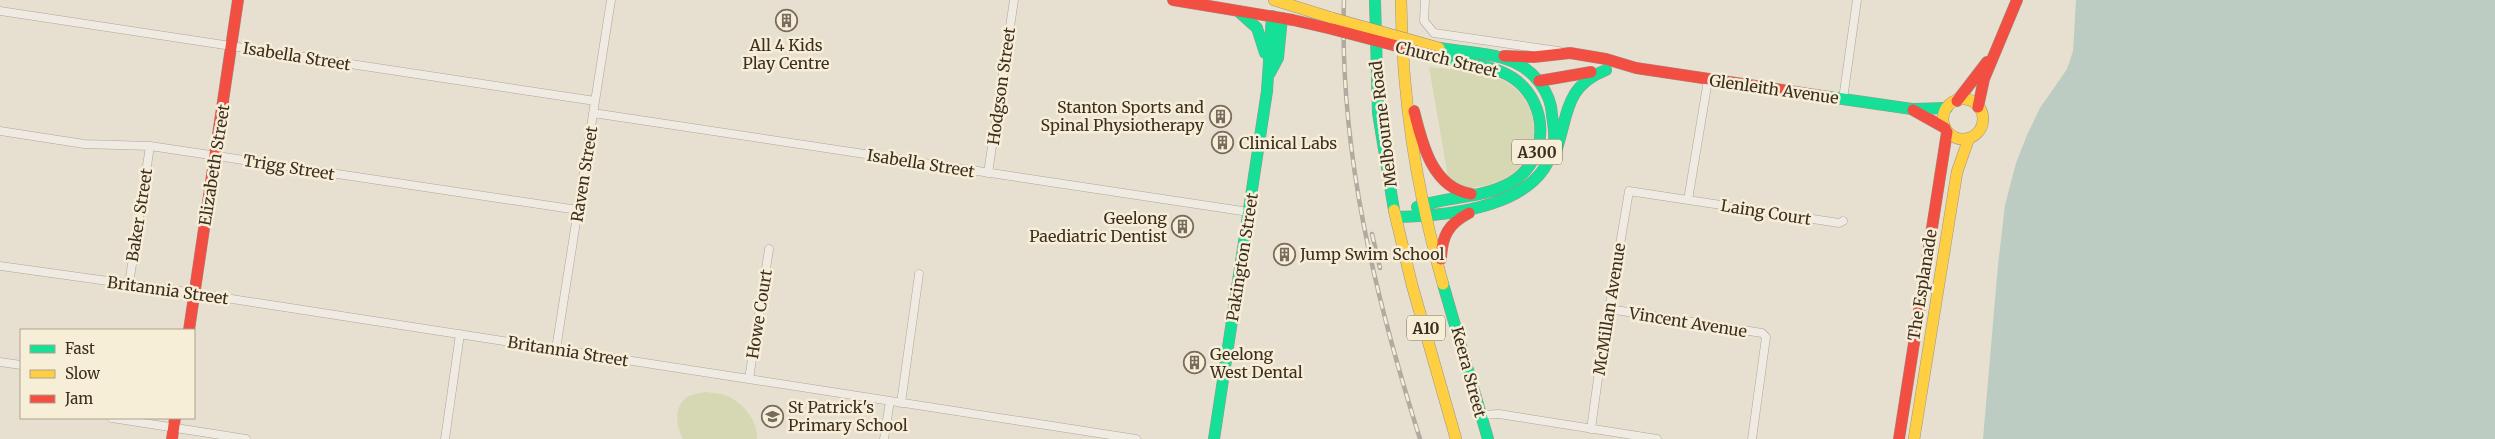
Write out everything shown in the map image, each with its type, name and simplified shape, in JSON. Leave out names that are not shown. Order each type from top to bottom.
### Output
[{"type":"main road","name":"Elizabeth Street","points":[[188,329],[216,156],[238,0]]},
{"type":"main road","name":"Church Street","points":[[1173,0],[1332,24]]},
{"type":"main road","name":"Melbourne Road","points":[[1375,0],[1374,56],[1378,111],[1396,217]]},
{"type":"main road","name":"Melbourne Road","points":[[1401,0],[1403,70],[1412,154],[1426,217]]},
{"type":"main road","points":[[1978,107],[1982,81],[2002,39],[2017,0]]},
{"type":"main road","name":"Church Street","points":[[1278,1],[1332,24],[1494,70],[1516,79],[1530,93],[1540,115],[1541,136],[1536,155],[1526,170],[1512,183],[1493,190],[1423,204],[1396,217]]},
{"type":"main road","name":"Pakington Street","points":[[1214,439],[1269,74],[1278,58],[1278,1]]},
{"type":"main road","points":[[1236,10],[1258,31],[1269,74]]},
{"type":"main road","name":"Church Street","points":[[1396,217],[1426,217],[1492,204],[1520,192],[1536,179],[1550,154],[1554,128],[1550,102],[1539,81],[1514,62],[1472,54],[1439,53]]},
{"type":"main road","points":[[1536,179],[1548,166],[1560,143],[1573,94],[1575,74],[1570,53]]},
{"type":"main road","name":"Glenleith Avenue","points":[[1472,54],[1534,57],[1570,53],[1606,59],[1636,68],[1708,80],[1912,109],[1947,108]]},
{"type":"main road","points":[[1957,100],[1969,100],[1982,112],[1982,125],[1979,131],[1969,138],[1958,138],[1946,130],[1943,118],[1947,108],[1957,100],[1978,71],[1992,57]]},
{"type":"main road","name":"Glenleith Avenue","points":[[1516,79],[1539,81],[1575,74],[1636,68]]},
{"type":"main road","points":[[1403,70],[1424,154],[1429,164],[1455,189],[1474,194]]},
{"type":"main road","points":[[1573,94],[1582,80],[1606,70]]},
{"type":"main road","name":"Glenleith Avenue","points":[[1912,109],[1934,120],[1946,130]]},
{"type":"main road","name":"The Esplanade","points":[[1899,439],[1938,184],[1948,151],[1946,130]]},
{"type":"main road","name":"The Esplanade","points":[[1914,439],[1956,172],[1969,138]]},
{"type":"main road","points":[[1442,274],[1442,244],[1449,225],[1457,218],[1492,204]]},
{"type":"main road","name":"Keera Street","points":[[1396,217],[1456,439]]},
{"type":"main road","name":"Keera Street","points":[[1426,217],[1488,439]]},
{"type":"street","name":"Raven Street","points":[[556,349],[611,0]]},
{"type":"street","name":"Hodgson Street","points":[[988,173],[1014,0]]},
{"type":"street","name":"Glenleith Avenue","points":[[1425,0],[1424,20],[1430,31],[1439,34],[1570,53]]},
{"type":"street","points":[[1843,99],[1857,0]]},
{"type":"street","name":"Isabella Street","points":[[0,11],[595,102]]},
{"type":"street","points":[[1688,200],[1708,80]]},
{"type":"street","name":"Isabella Street","points":[[594,113],[1248,212]]},
{"type":"street","name":"Trigg Street","points":[[0,131],[84,144],[150,146],[578,210]]},
{"type":"street","name":"Baker Street","points":[[129,284],[150,146]]},
{"type":"street","name":"Laing Court","points":[[1629,190],[1839,222],[1843,221]]},
{"type":"street","name":"McMillan Avenue","points":[[1591,429],[1629,190]]},
{"type":"street","name":"Howe Court","points":[[748,379],[769,249]]},
{"type":"street","name":"Britannia Street","points":[[0,266],[460,334],[1136,439]]},
{"type":"street","points":[[901,403],[919,274]]},
{"type":"street","name":"Vincent Avenue","points":[[1609,309],[1762,334],[1766,337],[1752,439]]},
{"type":"street","points":[[444,439],[460,334]]},
{"type":"street","points":[[0,362],[20,365]]},
{"type":"street","points":[[884,439],[890,402]]},
{"type":"street","points":[[1481,415],[1499,414],[1657,439]]},
{"type":"street","points":[[118,419],[246,439]]},
{"type":"green space","points":[[1429,67],[1468,71],[1496,77],[1515,89],[1524,99],[1534,123],[1534,136],[1531,149],[1525,161],[1511,175],[1499,181],[1466,189],[1448,177]]},
{"type":"green space","points":[[705,392],[725,395],[738,402],[752,419],[757,432],[757,439],[683,439],[677,416],[680,404],[689,396]]},
{"type":"shaded area","points":[[2076,0],[2495,0],[2495,439],[1983,439],[2005,205],[2016,163],[2027,135],[2040,108],[2067,69],[2073,51]]},
{"type":"railway","points":[[1344,0],[1347,112],[1363,223],[1388,331],[1420,439]]},
{"type":"railway","points":[[1372,234],[1380,268]]},
{"type":"traffic: fast","points":[[1375,0],[1378,113],[1394,210]]},
{"type":"traffic: fast","points":[[1238,11],[1257,28],[1265,53]]},
{"type":"traffic: fast","points":[[1214,439],[1267,91],[1272,16]]},
{"type":"traffic: fast","points":[[1270,73],[1278,58],[1282,18]]},
{"type":"traffic: fast","points":[[1396,217],[1466,210],[1491,204],[1514,194],[1533,181],[1547,163],[1554,141],[1551,106],[1545,90],[1528,71],[1514,62],[1496,56],[1439,48]]},
{"type":"traffic: fast","points":[[1417,207],[1428,203],[1476,195],[1510,183],[1523,173],[1533,161],[1538,147],[1540,132],[1539,116],[1534,102],[1525,89],[1513,78],[1496,70],[1439,57]]},
{"type":"traffic: fast","points":[[1555,154],[1566,115],[1575,94],[1592,77],[1606,70]]},
{"type":"traffic: fast","points":[[1822,96],[1912,109],[1947,108]]},
{"type":"traffic: fast","points":[[1443,284],[1488,439]]},
{"type":"traffic: slow","points":[[1274,0],[1332,18]]},
{"type":"traffic: slow","points":[[1401,0],[1404,73],[1412,143],[1425,213],[1443,284]]},
{"type":"traffic: slow","points":[[1332,18],[1439,48]]},
{"type":"traffic: slow","points":[[1963,99],[1977,105],[1983,119],[1977,133],[1963,139],[1949,133],[1943,119],[1949,105],[1963,99]]},
{"type":"traffic: slow","points":[[1914,439],[1957,172],[1969,138]]},
{"type":"traffic: slow","points":[[1394,210],[1412,285],[1456,439]]},
{"type":"traffic: jam","points":[[189,329],[238,0]]},
{"type":"traffic: jam","points":[[1173,0],[1293,20],[1332,29]]},
{"type":"traffic: jam","points":[[1978,107],[1984,79],[2017,0]]},
{"type":"traffic: jam","points":[[1332,29],[1439,57]]},
{"type":"traffic: jam","points":[[1504,56],[1534,57],[1570,53],[1606,59],[1636,68],[1822,96]]},
{"type":"traffic: jam","points":[[1957,101],[1987,62]]},
{"type":"traffic: jam","points":[[1539,81],[1591,72]]},
{"type":"traffic: jam","points":[[1913,110],[1945,128]]},
{"type":"traffic: jam","points":[[1414,111],[1425,150],[1438,174],[1458,190],[1471,194]]},
{"type":"traffic: jam","points":[[1899,439],[1947,132]]},
{"type":"traffic: jam","points":[[1441,259],[1445,237],[1451,226],[1469,213]]},
{"type":"traffic: jam","points":[[172,439],[175,419]]},
{"type":"place","name":"All 4 Kids Play Centre","points":[[786,21]]},
{"type":"place","name":"Stanton Sports and Spinal Physiotherapy","points":[[1220,116]]},
{"type":"place","name":"Clinical Labs","points":[[1223,143]]},
{"type":"place","name":"Geelong Paediatric Dentist","points":[[1183,227]]},
{"type":"place","name":"Jump Swim School","points":[[1284,254]]},
{"type":"place","name":"Geelong West Dental","points":[[1194,363]]},
{"type":"place","name":"St Patrick's Primary School","points":[[772,416]]}]
